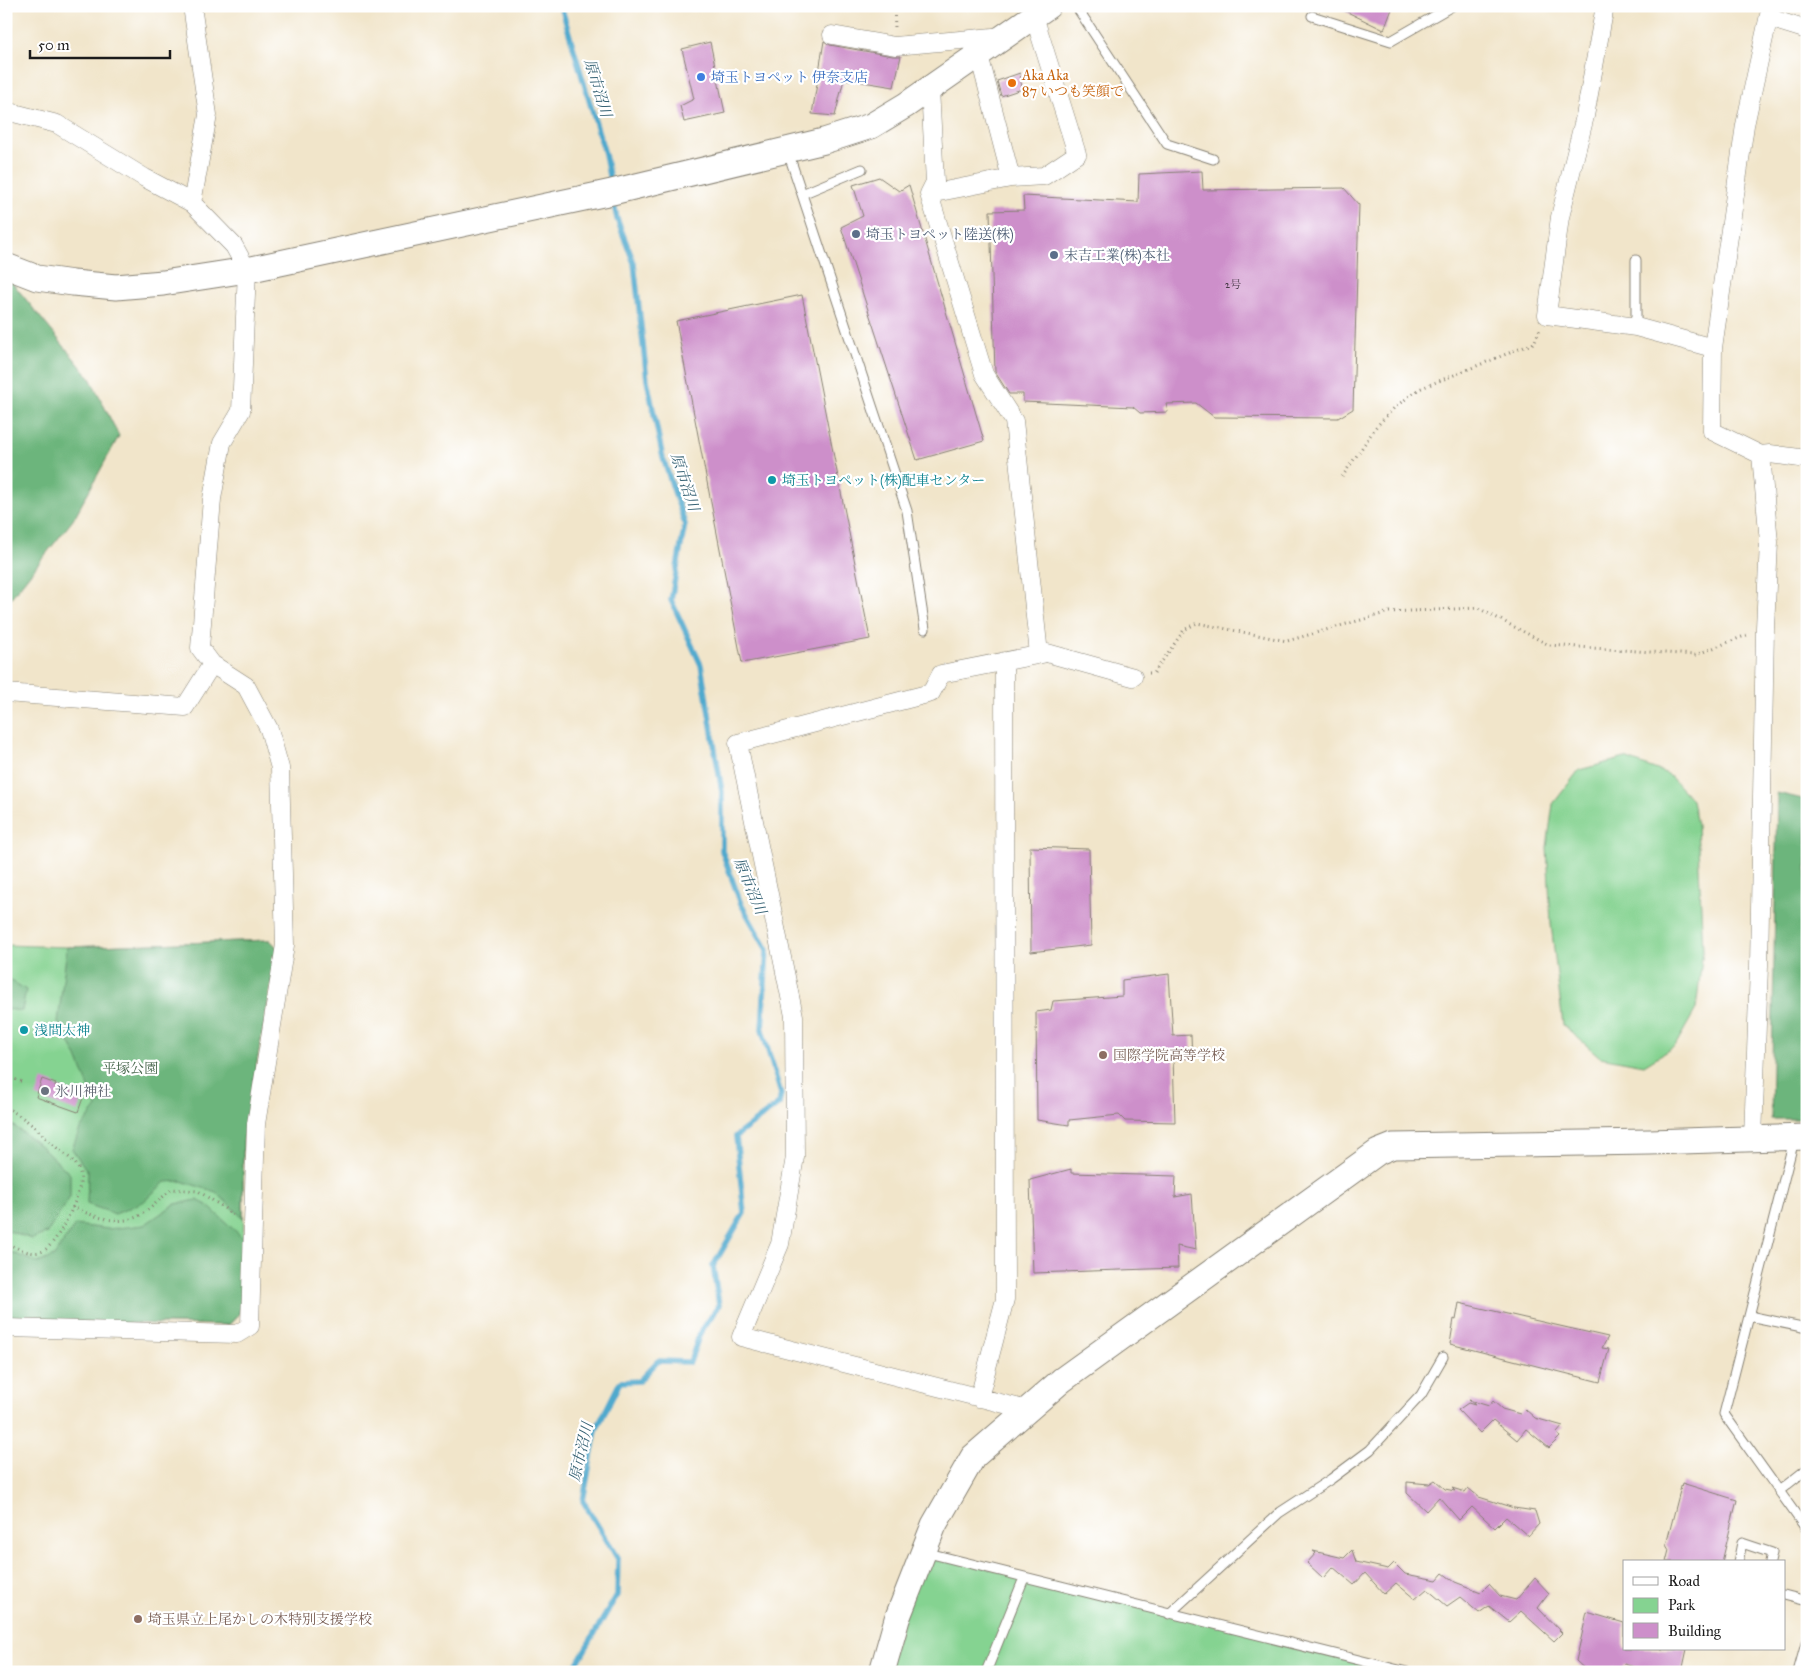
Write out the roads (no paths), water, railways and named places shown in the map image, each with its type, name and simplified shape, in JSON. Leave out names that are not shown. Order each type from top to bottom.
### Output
[{"type":"street","points":[[192,6],[208,115],[192,203]]},
{"type":"street","points":[[1605,6],[1585,116],[1560,217],[1547,315],[1636,327],[1713,348]]},
{"type":"street","points":[[6,266],[37,278],[73,283],[116,287],[164,283],[247,270],[618,191],[824,141],[871,126],[930,89],[1041,11],[1077,154],[1044,176],[1011,178],[929,194]]},
{"type":"street","points":[[1807,30],[1770,12],[1745,125],[1713,348],[1712,431],[1761,455],[1770,454],[1807,459]]},
{"type":"street","points":[[832,35],[896,46],[1006,36]]},
{"type":"street","points":[[979,55],[1011,178]]},
{"type":"street","points":[[930,89],[935,182],[929,194],[984,374],[1014,422],[1039,654]]},
{"type":"street","points":[[6,111],[57,124],[145,178],[192,203],[234,246],[247,270],[241,411],[222,443],[212,499],[200,648],[212,664],[246,686],[269,729],[280,768],[285,945],[256,1124],[250,1326],[237,1334],[6,1328]]},
{"type":"street","points":[[1754,1139],[1765,628],[1769,542],[1761,455]]},
{"type":"street","points":[[1028,1410],[740,1337],[780,1244],[795,1157],[794,1016],[738,743],[931,694],[941,674],[1039,654],[1047,653],[1134,676]]},
{"type":"street","points":[[979,1398],[1005,1299],[1004,661]]},
{"type":"street","points":[[6,692],[186,707],[212,664]]},
{"type":"street","points":[[882,1672],[897,1619],[934,1525],[973,1458],[1062,1380],[1378,1152],[1393,1146],[1801,1137]]},
{"type":"lane","points":[[1076,6],[1167,144],[1213,159]]},
{"type":"lane","points":[[1312,16],[1391,41],[1452,6]]},
{"type":"lane","points":[[787,150],[906,511],[925,629]]},
{"type":"lane","points":[[802,194],[862,169]]},
{"type":"lane","points":[[1636,260],[1636,327]]},
{"type":"lane","points":[[1801,1137],[1749,1316],[1724,1414],[1807,1530]]},
{"type":"lane","points":[[1749,1316],[1807,1328]]},
{"type":"lane","points":[[1169,1614],[1279,1513],[1331,1479],[1370,1450],[1421,1395],[1443,1357]]},
{"type":"lane","points":[[1779,1491],[1807,1469]]},
{"type":"lane","points":[[1738,1560],[1742,1543],[1772,1553],[1770,1560]]},
{"type":"lane","points":[[923,1552],[1407,1672]]},
{"type":"lane","points":[[986,1672],[1024,1578]]},
{"type":"lane","points":[[1786,1596],[1807,1601]]},
{"type":"lane","points":[[1798,1672],[1807,1640]]},
{"type":"lane","points":[[1361,1672],[1363,1661]]},
{"type":"waterway","name":"原市沼川","points":[[561,6],[605,154],[611,187]]},
{"type":"waterway","name":"原市沼川","points":[[572,1672],[617,1595],[618,1559],[583,1501],[596,1430],[620,1382],[639,1381],[658,1361],[690,1362],[700,1333],[719,1305],[713,1266],[744,1213],[736,1136],[779,1104],[781,1094],[762,1030],[767,950],[741,904],[722,851],[722,792],[701,665],[671,600],[685,524],[663,458],[647,380],[634,263],[617,219],[613,199]]},
{"type":"place","name":"埼玉トヨペット 伊奈支店","points":[[701,77]]},
{"type":"place","name":"Aka Aka 87 いつも笑顔で","points":[[1012,83]]},
{"type":"place","name":"埼玉トヨペット陸送(株)","points":[[856,234]]},
{"type":"place","name":"末吉工業(株)本社","points":[[1054,255]]},
{"type":"place","name":"埼玉トヨペット(株)配車センター","points":[[772,480]]},
{"type":"place","name":"浅間太神","points":[[24,1030]]},
{"type":"place","name":"国際学院高等学校","points":[[1103,1055]]},
{"type":"place","name":"氷川神社","points":[[45,1091]]},
{"type":"place","name":"埼玉県立上尾かしの木特別支援学校","points":[[138,1619]]},
{"type":"park label","name":"平塚公園","points":[[130,1068]]}]
